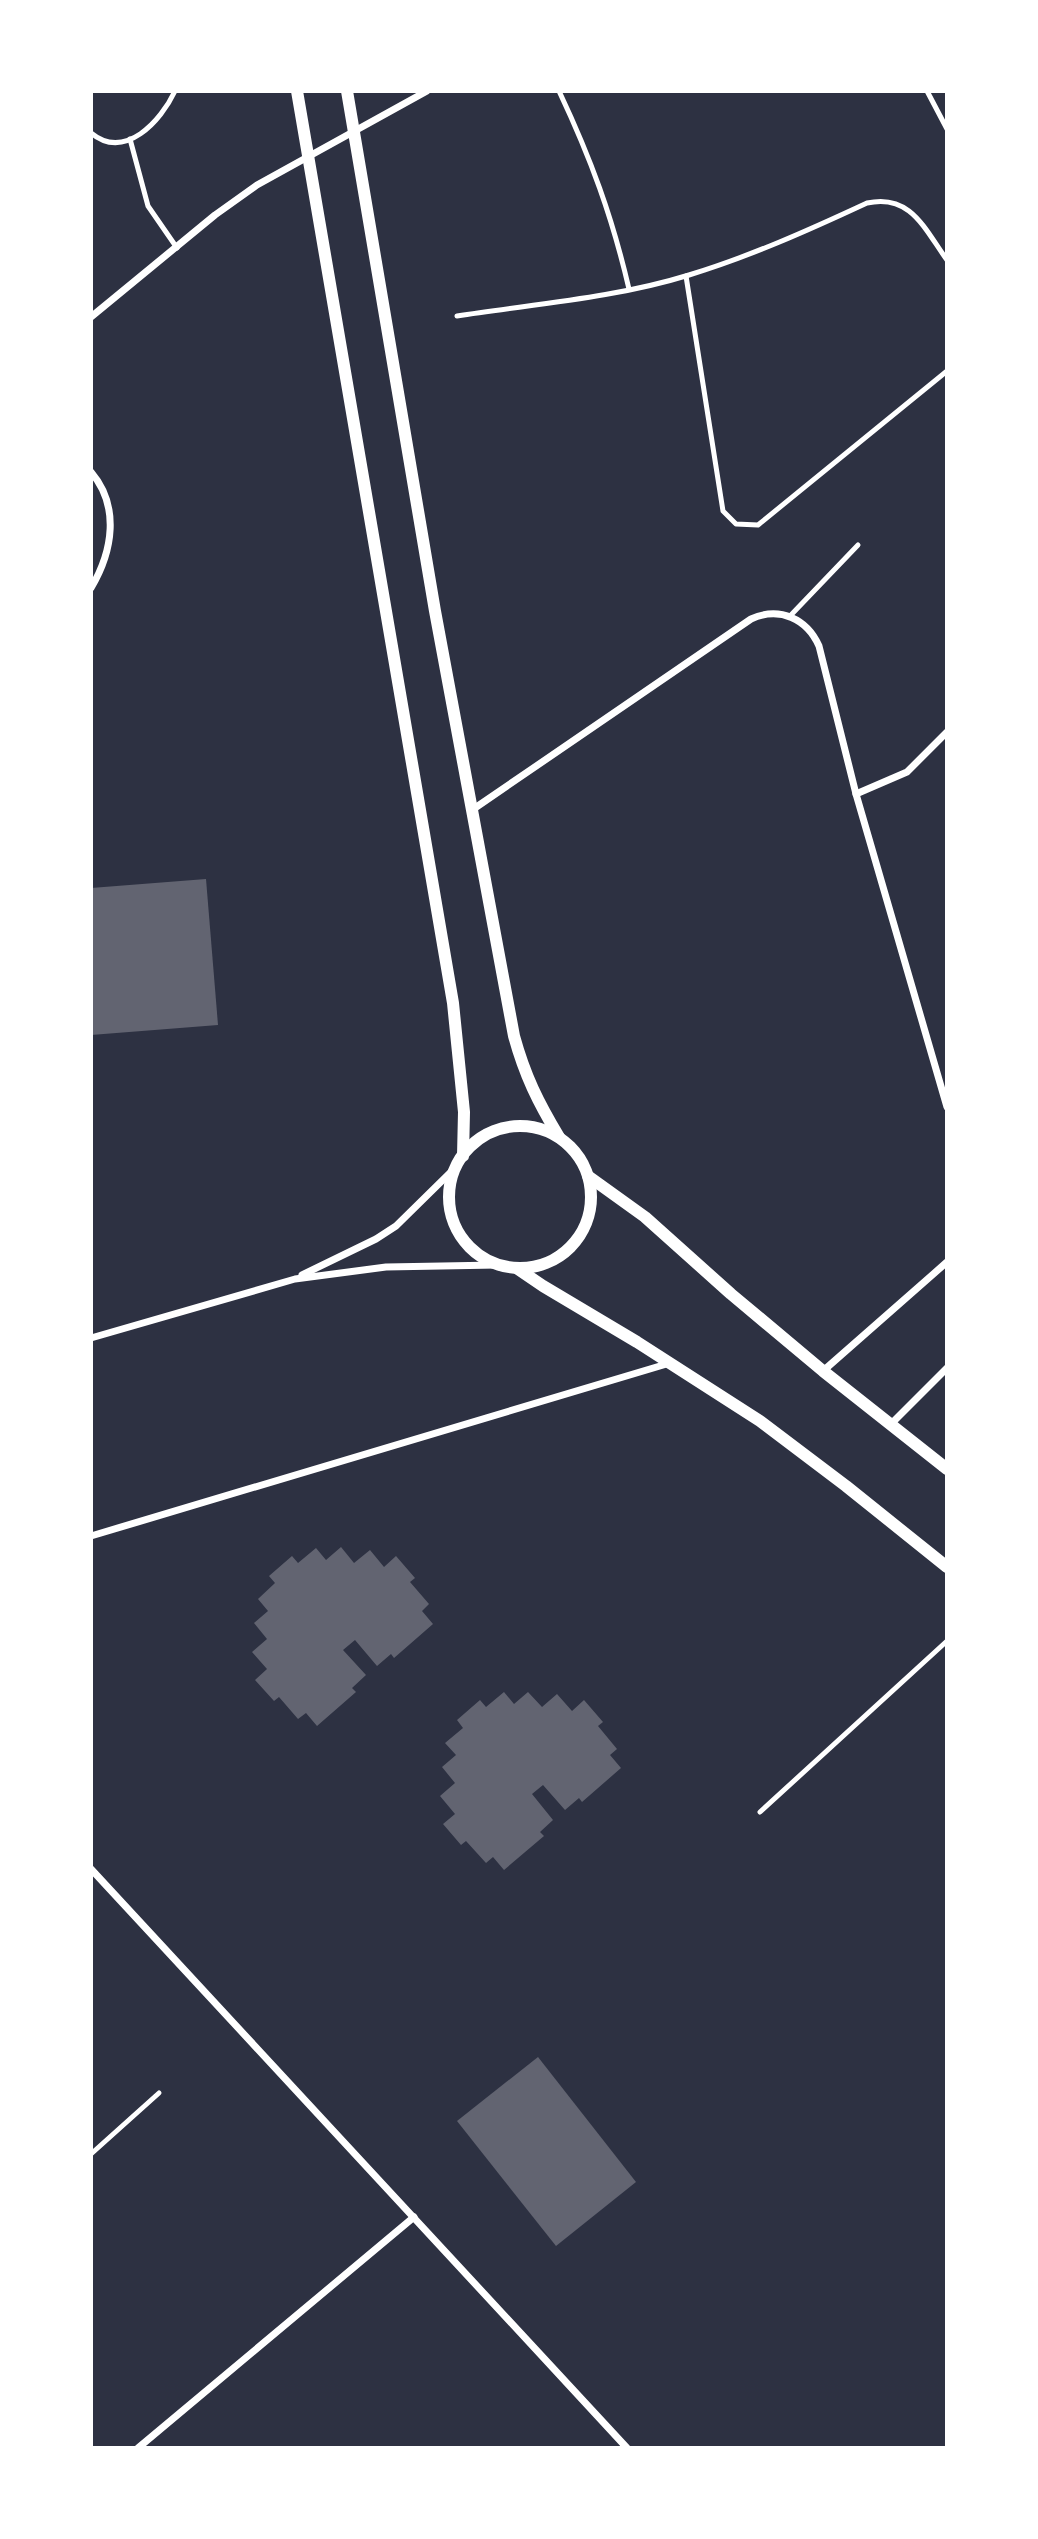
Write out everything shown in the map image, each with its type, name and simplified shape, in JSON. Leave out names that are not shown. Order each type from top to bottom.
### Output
[{"type":"street","points":[[297,91],[453,1003],[464,1112],[463,1156]]},
{"type":"street","points":[[91,1338],[295,1279],[386,1267],[497,1265],[518,1269],[541,1265],[561,1256],[577,1240],[587,1220],[592,1198],[588,1176],[577,1154],[559,1137],[533,1093],[514,1036],[435,611],[346,91]]},
{"type":"street","points":[[91,317],[215,215],[257,185],[427,91]]},
{"type":"street","points":[[91,472],[102,485],[110,528],[107,550],[91,588]]},
{"type":"street","points":[[472,810],[751,619],[778,613],[790,616],[806,626],[819,646],[856,794],[947,1107]]},
{"type":"street","points":[[856,794],[906,772],[947,732]]},
{"type":"street","points":[[295,1279],[386,1233],[417,1207],[455,1168],[468,1148],[488,1133],[512,1126],[536,1128],[559,1137]]},
{"type":"street","points":[[455,1168],[450,1192],[452,1217],[461,1237],[477,1254],[497,1265]]},
{"type":"street","points":[[588,1176],[645,1217],[822,1371],[947,1469]]},
{"type":"street","points":[[822,1371],[947,1262]]},
{"type":"street","points":[[518,1269],[760,1421],[947,1567]]},
{"type":"street","points":[[91,1536],[671,1363]]},
{"type":"street","points":[[891,1424],[947,1368]]},
{"type":"street","points":[[91,1869],[627,2448]]},
{"type":"street","points":[[138,2448],[414,2217]]},
{"type":"lane","points":[[91,133],[100,141],[116,142],[146,131],[159,119],[175,91]]},
{"type":"lane","points":[[559,91],[584,143],[602,190],[629,289]]},
{"type":"lane","points":[[927,91],[947,129]]},
{"type":"lane","points":[[130,139],[148,206],[177,248]]},
{"type":"lane","points":[[457,316],[629,289],[686,276],[745,257],[867,203],[880,200],[904,206],[914,214],[947,260]]},
{"type":"lane","points":[[686,276],[723,511],[736,524],[758,525],[947,371]]},
{"type":"lane","points":[[790,616],[858,545]]},
{"type":"lane","points":[[760,1812],[947,1641]]},
{"type":"lane","points":[[91,2154],[159,2092]]},
{"type":"building","points":[[206,879],[218,1025],[91,1035],[91,888]]},
{"type":"building","points":[[341,1547],[354,1563],[370,1550],[384,1567],[396,1556],[415,1578],[410,1582],[429,1604],[422,1611],[433,1624],[394,1658],[391,1654],[377,1666],[355,1640],[343,1650],[366,1675],[352,1688],[356,1692],[317,1726],[306,1713],[298,1719],[279,1697],[274,1701],[255,1680],[267,1669],[252,1652],[267,1639],[254,1623],[268,1611],[258,1599],[275,1583],[269,1576],[292,1556],[298,1563],[316,1548],[326,1560]]},
{"type":"building","points":[[504,1692],[514,1704],[528,1692],[542,1707],[557,1694],[572,1711],[584,1700],[603,1722],[598,1726],[617,1749],[610,1755],[621,1768],[582,1802],[579,1798],[565,1810],[543,1785],[532,1794],[553,1820],[540,1832],[544,1836],[504,1870],[493,1857],[486,1863],[466,1841],[461,1845],[443,1824],[455,1814],[440,1796],[455,1783],[442,1767],[456,1755],[445,1743],[463,1728],[457,1720],[480,1700],[486,1707]]},
{"type":"building","points":[[538,2057],[636,2182],[556,2246],[457,2121]]}]
